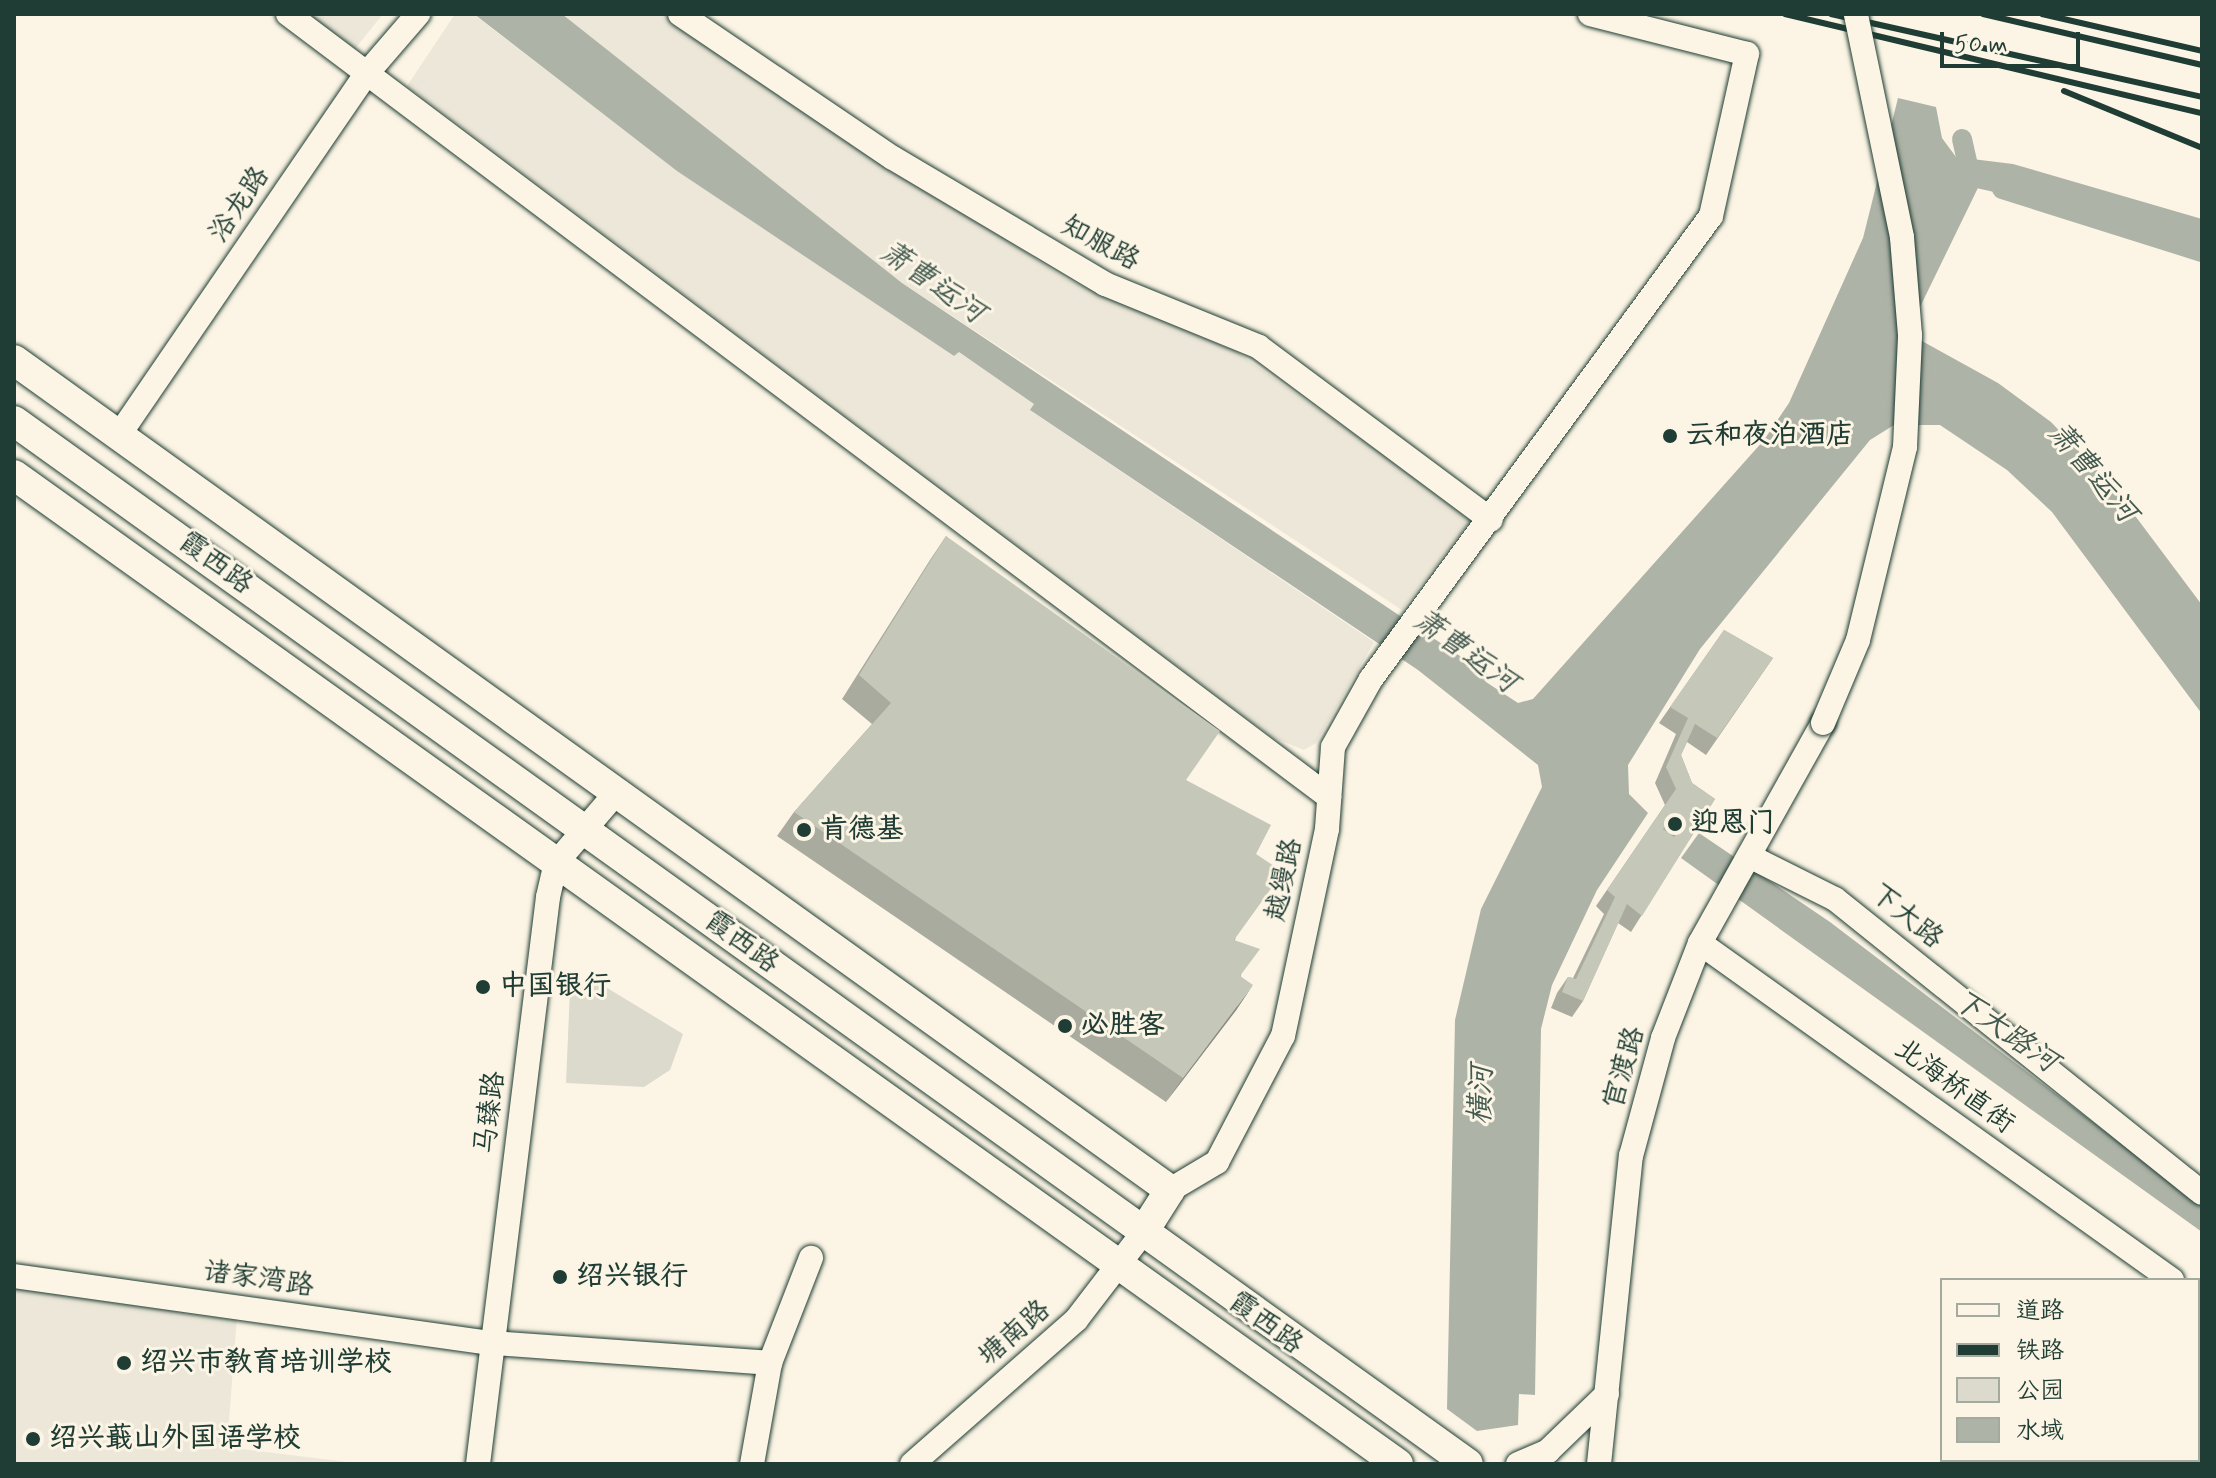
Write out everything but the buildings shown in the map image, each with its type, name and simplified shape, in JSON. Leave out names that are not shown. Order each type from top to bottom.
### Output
[{"type":"main road","points":[[14,360],[1170,1190],[1142,1234]]},
{"type":"main road","name":"霞西路","points":[[14,421],[582,827],[1142,1234],[1468,1464]]},
{"type":"main road","name":"霞西路","points":[[14,475],[1398,1464]]},
{"type":"street","points":[[288,14],[1329,797]]},
{"type":"street","name":"浴龙路","points":[[119,435],[368,72],[418,14]]},
{"type":"street","name":"知服路","points":[[680,14],[893,158],[1105,284],[1259,347],[1491,520]]},
{"type":"street","name":"越缦路","points":[[1170,1190],[1217,1162],[1283,1036],[1329,797],[1333,747],[1371,679],[1451,575],[1711,216],[1747,54],[1590,14]]},
{"type":"street","name":"官渡路","points":[[1599,1464],[1631,1156],[1663,1038],[1700,943],[1823,723],[1862,626],[1906,431],[1910,335],[1902,237],[1856,14]]},
{"type":"street","name":"马臻路","points":[[478,1464],[556,863],[582,827],[616,793]]},
{"type":"street","name":"下大路","points":[[1749,856],[1835,899],[2202,1193]]},
{"type":"street","name":"北海桥直街","points":[[1700,943],[2169,1278]]},
{"type":"street","name":"塘南路","points":[[912,1464],[1076,1320],[1142,1234]]},
{"type":"street","points":[[752,1464],[770,1363],[811,1258]]},
{"type":"street","name":"诸家湾路","points":[[14,1276],[493,1343],[770,1363]]},
{"type":"street","points":[[1518,1464],[1548,1451],[1607,1394]]},
{"type":"shaded area","points":[[306,14],[383,14],[354,50]]},
{"type":"shaded area","points":[[455,14],[473,14],[678,171],[954,356],[958,351],[1034,404],[1031,411],[1374,642],[1316,743],[1304,750],[1272,737],[407,86]]},
{"type":"shaded area","points":[[562,14],[666,14],[1066,279],[1235,351],[1473,517],[1402,610],[902,283]]},
{"type":"shaded area","name":"绍兴市教育培训学校","points":[[14,1283],[237,1316],[227,1447],[363,1464],[14,1464]]},
{"type":"green space","points":[[599,983],[683,1034],[670,1070],[644,1087],[566,1083],[570,990]]},
{"type":"water","points":[[474,14],[562,14],[902,283],[1490,676],[1486,682],[1518,703],[1533,699],[1764,440],[1789,403],[1863,238],[1898,98],[1936,107],[1942,138],[1956,157],[2013,164],[2202,219],[2202,252],[2153,228],[1963,185],[1901,306],[1902,330],[1998,383],[2051,422],[2115,489],[2202,605],[2202,714],[2052,512],[2007,470],[1940,425],[1894,425],[1870,440],[1700,649],[1628,765],[1629,794],[1648,813],[1597,890],[1552,985],[1541,1029],[1535,1395],[1519,1394],[1518,1425],[1477,1431],[1447,1409],[1455,1020],[1481,909],[1542,787],[1538,765],[1418,670],[1030,410],[1034,404],[959,352],[954,356],[677,171]]},
{"type":"water","points":[[1699,833],[1830,922],[2202,1205],[2202,1232],[1681,858]]},
{"type":"waterway","points":[[1907,311],[1971,179],[1962,139]]},
{"type":"waterway","points":[[2002,189],[2202,252]]},
{"type":"railway","points":[[1785,14],[2202,113]]},
{"type":"railway","points":[[1831,14],[2202,97]]},
{"type":"railway","points":[[1983,14],[2202,65]]},
{"type":"railway","points":[[2042,14],[2202,51]]},
{"type":"railway","points":[[2064,91],[2202,148]]},
{"type":"place","name":"云和夜泊酒店","points":[[1670,436]]},
{"type":"place","name":"迎恩门","points":[[1675,824]]},
{"type":"place","name":"肯德基","points":[[804,830]]},
{"type":"place","name":"中国银行","points":[[483,987]]},
{"type":"place","name":"必胜客","points":[[1065,1026]]},
{"type":"place","name":"绍兴银行","points":[[560,1277]]},
{"type":"place","name":"绍兴市教育培训学校","points":[[124,1363]]},
{"type":"place","name":"绍兴蕺山外国语学校","points":[[33,1439]]},
{"type":"water label","name":"萧曹运河","points":[[932,283]]},
{"type":"water label","name":"萧曹运河","points":[[2092,473]]},
{"type":"water label","name":"萧曹运河","points":[[1465,652]]},
{"type":"water label","name":"下大路河","points":[[2005,1032]]},
{"type":"water label","name":"横河","points":[[1482,1095]]}]
